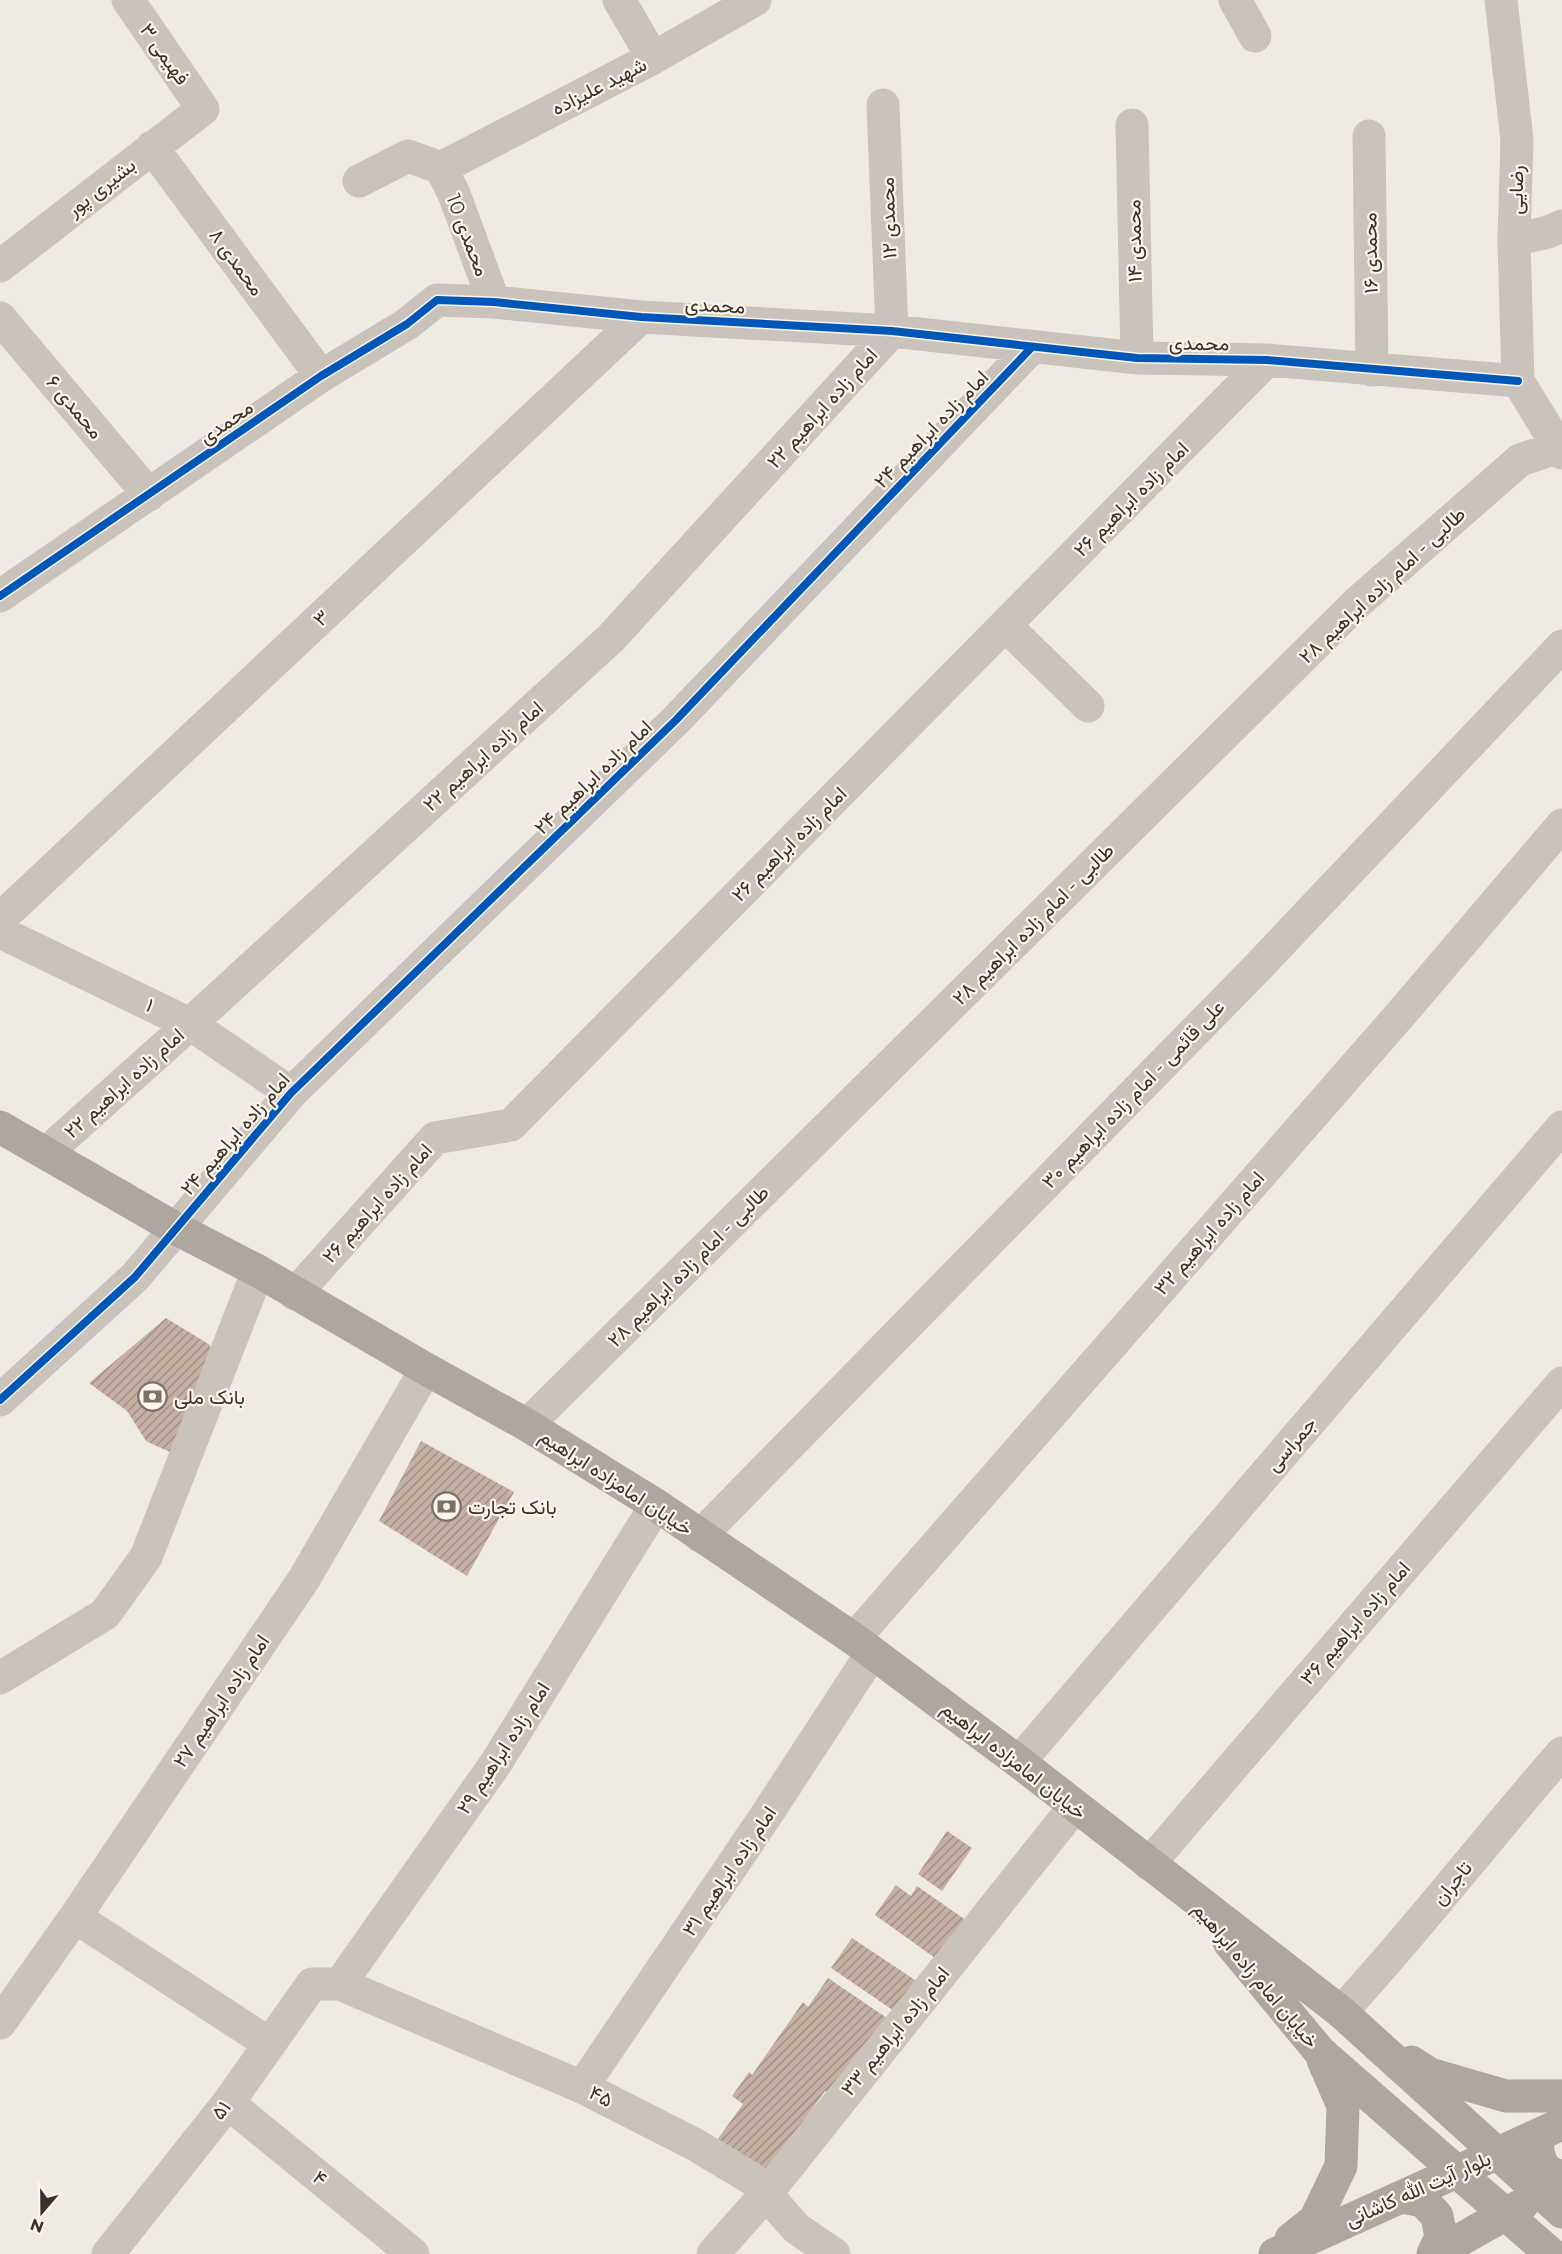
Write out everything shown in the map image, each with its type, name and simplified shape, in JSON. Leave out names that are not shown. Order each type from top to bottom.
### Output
[{"type":"main road","name":"خیابان امامزاده ابراهیم","points":[[0,1127],[527,1425],[656,1505],[863,1646],[1019,1762],[1192,1897]]},
{"type":"main road","name":"خیابان امام زاده ابراهیم","points":[[1192,1897],[1352,2022],[1497,2154],[1557,2191]]},
{"type":"main road","name":"خیابان امام زاده ابراهیم","points":[[1192,1897],[1320,2052],[1551,2254]]},
{"type":"main road","points":[[1352,2022],[1430,2074],[1506,2096],[1562,2096]]},
{"type":"main road","points":[[1273,2254],[1315,2220],[1341,2166],[1343,2106],[1320,2052]]},
{"type":"main road","points":[[1434,2254],[1506,2214],[1557,2191],[1556,2176],[1543,2166],[1536,2151],[1550,2130]]},
{"type":"main road","name":"بلوار آیت الله کاشانی","points":[[1273,2254],[1550,2130]]},
{"type":"main road","points":[[1402,2197],[1423,2201],[1437,2216],[1441,2237],[1434,2254]]},
{"type":"street","name":"فهیمی ۳","points":[[128,0],[203,109]]},
{"type":"street","points":[[619,0],[653,58]]},
{"type":"street","name":"شهید علیزاده","points":[[441,168],[653,58],[755,0]]},
{"type":"street","points":[[1235,0],[1255,36]]},
{"type":"street","name":"رضایی","points":[[1501,0],[1517,140],[1514,240],[1518,381]]},
{"type":"street","name":"محمدی ۱۲","points":[[883,105],[892,331]]},
{"type":"street","name":"بشیری پور","points":[[0,266],[203,109]]},
{"type":"street","name":"محمدی ۱۴","points":[[1132,125],[1137,358]]},
{"type":"street","name":"محمدی ۱۶","points":[[1369,136],[1372,370]]},
{"type":"street","name":"محمدی ۸","points":[[152,147],[321,376]]},
{"type":"street","points":[[359,181],[408,156],[441,168]]},
{"type":"street","name":"محمدی 10","points":[[441,168],[454,194],[494,302]]},
{"type":"street","points":[[1514,240],[1548,232],[1562,226]]},
{"type":"street","name":"محمدی","points":[[0,596],[321,376],[407,324],[437,300],[494,302],[641,317],[892,331],[1137,358],[1267,360],[1518,381]]},
{"type":"street","name":"۳","points":[[0,919],[641,317]]},
{"type":"street","name":"محمدی ۶","points":[[0,318],[149,495]]},
{"type":"street","name":"امام زاده ابراهیم ۲۲","points":[[46,1153],[611,638],[892,331]]},
{"type":"street","name":"امام زاده ابراهیم ۲۴","points":[[0,1401],[135,1277],[291,1093],[676,720],[1032,347]]},
{"type":"street","name":"امام زاده ابراهیم ۲۶","points":[[295,1294],[435,1138],[511,1125],[1267,360]]},
{"type":"street","points":[[1518,381],[1561,449]]},
{"type":"street","name":"طالبی - امام زاده ابراهیم ۲۸","points":[[527,1425],[1358,602],[1520,460],[1561,449]]},
{"type":"street","points":[[1006,626],[1088,706]]},
{"type":"street","name":"علی قائمی - امام زاده ابراهیم ۳۰","points":[[700,1536],[1249,975],[1562,646]]},
{"type":"street","name":"امام زاده ابراهیم ۳۲","points":[[863,1646],[1562,825]]},
{"type":"street","name":"۱","points":[[0,932],[190,1024],[291,1093]]},
{"type":"street","name":"جمراسی","points":[[1019,1762],[1562,1126]]},
{"type":"street","points":[[0,1678],[105,1614],[146,1557],[258,1271]]},
{"type":"street","name":"امام زاده ابراهیم ۲۷","points":[[0,2023],[75,1917],[304,1579],[426,1369]]},
{"type":"street","name":"امام زاده ابراهیم ۳۶","points":[[1149,1864],[1562,1383]]},
{"type":"street","name":"امام زاده ابراهیم ۲۹","points":[[340,1984],[496,1763],[656,1505]]},
{"type":"street","name":"امام زاده ابراهیم ۳۱","points":[[582,2087],[765,1817],[863,1646]]},
{"type":"street","name":"تاجران","points":[[1352,2022],[1391,1958],[1562,1753]]},
{"type":"street","name":"امام زاده ابراهیم ۳۳","points":[[713,2254],[766,2194],[1075,1806]]},
{"type":"street","points":[[75,1917],[270,2044]]},
{"type":"street","name":"۵۱","points":[[108,2254],[228,2103],[312,1984],[340,1984]]},
{"type":"street","name":"۴۵","points":[[340,1984],[582,2087],[694,2144],[754,2180],[796,2228],[834,2254]]},
{"type":"street","name":"۴","points":[[228,2103],[413,2254]]},
{"type":"building","name":"بانک ملی","points":[[166,1318],[210,1345],[211,1369],[172,1453],[146,1441],[127,1411],[89,1383]]},
{"type":"building","name":"بانک تجارت","points":[[421,1441],[514,1492],[467,1576],[379,1521]]},
{"type":"building","points":[[947,1831],[972,1848],[942,1891],[918,1874]]},
{"type":"building","points":[[896,1885],[911,1896],[917,1886],[970,1923],[942,1963],[875,1915]]},
{"type":"building","points":[[852,1938],[918,1982],[897,2013],[831,1968]]},
{"type":"building","points":[[828,1978],[887,2018],[831,2094],[825,2091],[766,2174],[717,2140],[743,2104],[732,2096],[749,2072],[752,2075],[803,2002],[808,2007]]},
{"type":"cycle path","points":[[0,596],[321,376],[407,324],[437,300],[494,302],[641,317],[892,331],[1137,358],[1267,360],[1518,381]]},
{"type":"cycle path","points":[[0,1400],[135,1277],[291,1093],[676,720],[1032,347]]},
{"type":"place","name":"بانک ملی","points":[[153,1397]]},
{"type":"place","name":"بانک تجارت","points":[[447,1507]]}]
